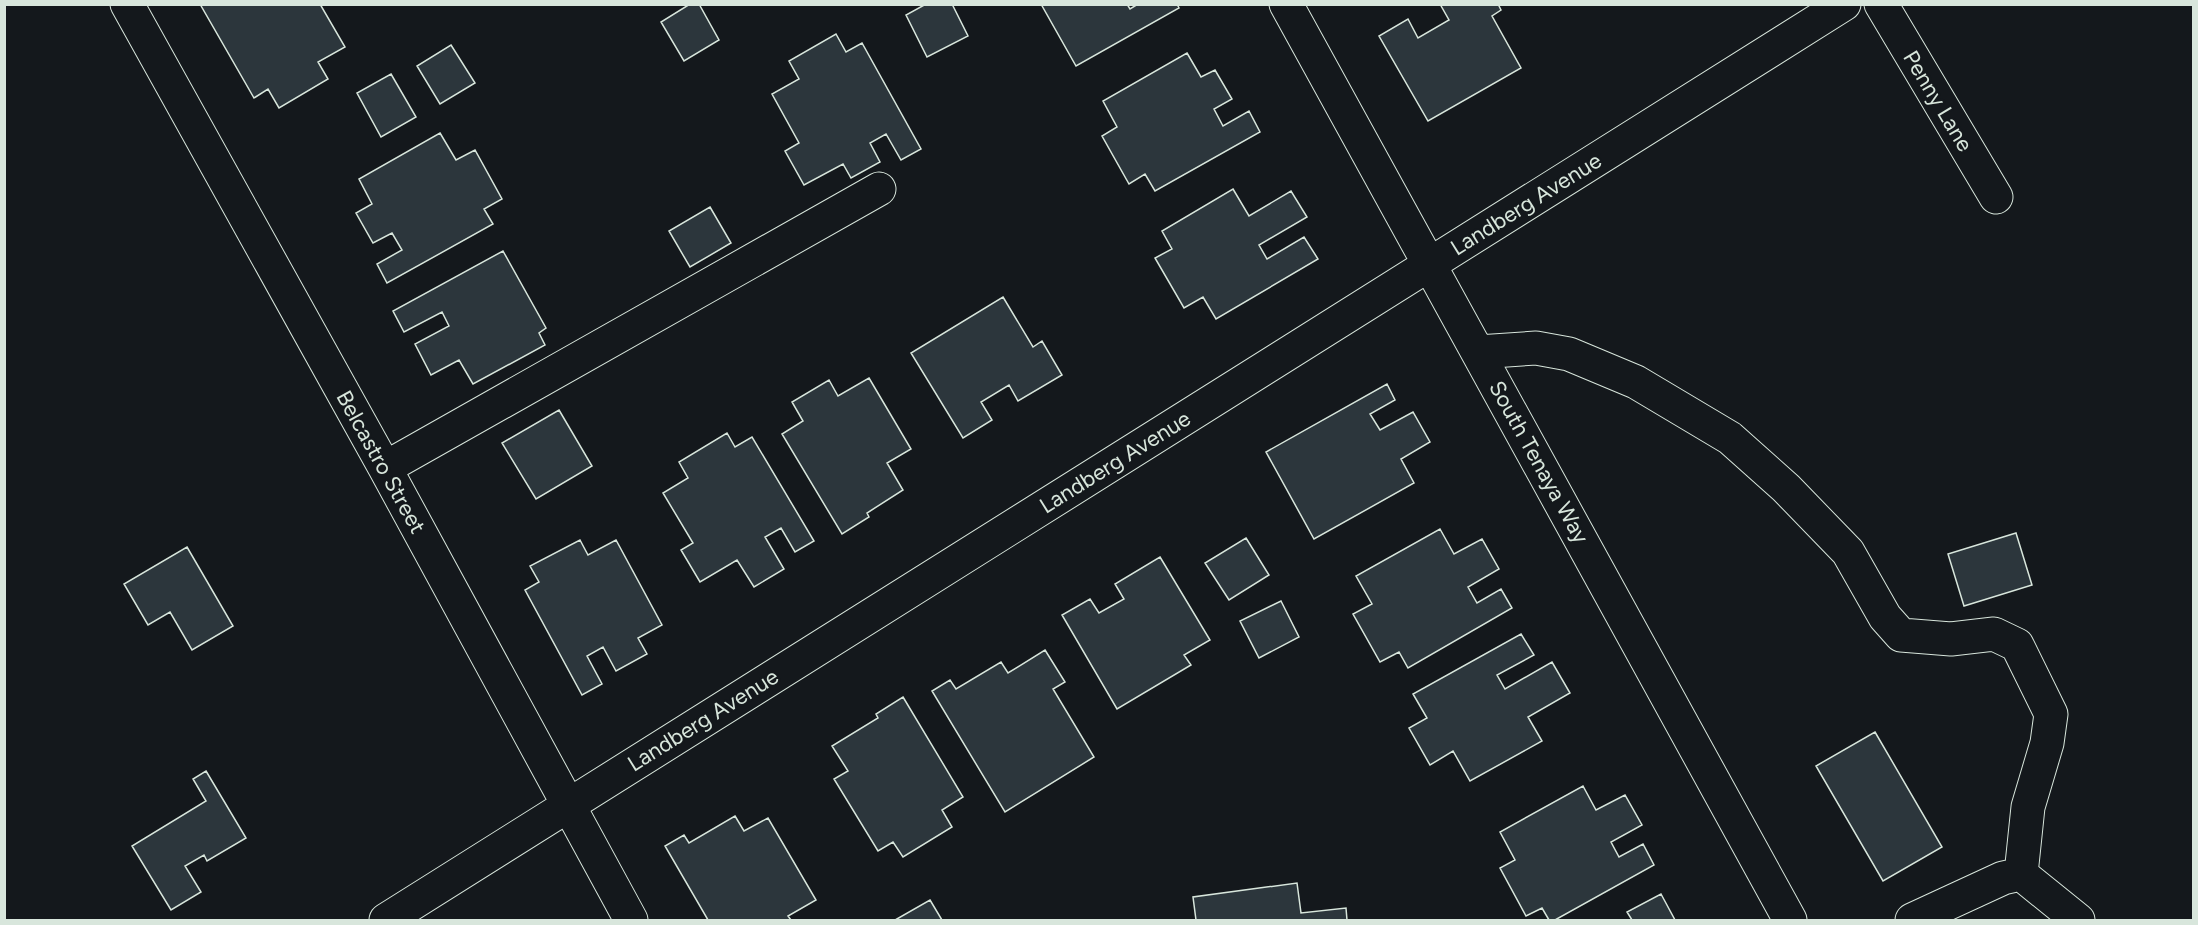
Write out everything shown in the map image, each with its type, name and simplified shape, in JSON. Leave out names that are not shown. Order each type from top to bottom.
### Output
[{"type":"street","name":"Belcastro Street","points":[[127,4],[385,468],[631,921]]},
{"type":"street","name":"South Tenaya Way","points":[[1287,4],[1790,921]]},
{"type":"street","name":"Landberg Avenue","points":[[386,921],[1844,4]]},
{"type":"street","name":"Penny Lane","points":[[1881,4],[1996,197]]},
{"type":"street","points":[[385,468],[879,189]]},
{"type":"street","points":[[1478,351],[1536,348],[1569,354],[1636,382],[1730,438],[1786,488],[1848,552],[1885,616],[1901,636],[1951,639],[1994,634],[2017,645],[2051,714],[2047,743],[2028,807],[2021,874]]},
{"type":"street","points":[[1912,921],[2003,878],[2021,874]]},
{"type":"street","points":[[2021,874],[2078,921]]},
{"type":"building","points":[[200,4],[320,4],[345,47],[318,62],[328,79],[279,108],[268,89],[254,98]]},
{"type":"building","points":[[690,4],[699,4],[719,40],[684,61],[661,22]]},
{"type":"building","points":[[926,4],[952,4],[968,36],[927,57],[906,15]]},
{"type":"building","points":[[1041,4],[1127,4],[1130,9],[1138,4],[1177,4],[1179,8],[1076,66]]},
{"type":"building","points":[[1440,4],[1498,4],[1501,10],[1492,16],[1521,68],[1428,121],[1379,36],[1408,19],[1418,38],[1449,20]]},
{"type":"building","points":[[836,34],[846,52],[862,43],[921,149],[901,160],[886,134],[870,143],[880,162],[851,178],[843,164],[804,185],[785,151],[799,143],[772,94],[799,79],[789,61]]},
{"type":"building","points":[[451,45],[475,83],[440,104],[417,66]]},
{"type":"building","points":[[1187,53],[1201,77],[1215,70],[1232,99],[1214,109],[1223,126],[1249,111],[1260,132],[1155,191],[1145,174],[1129,184],[1102,136],[1117,127],[1103,101]]},
{"type":"building","points":[[391,74],[416,117],[381,137],[357,93]]},
{"type":"building","points":[[440,133],[456,160],[475,150],[502,199],[484,209],[493,224],[387,283],[377,264],[402,250],[392,233],[373,243],[356,213],[372,204],[359,179]]},
{"type":"building","points":[[1233,189],[1249,216],[1291,191],[1307,217],[1259,245],[1267,259],[1304,237],[1318,259],[1216,319],[1203,297],[1184,308],[1155,258],[1172,249],[1162,231]]},
{"type":"building","points":[[710,207],[731,243],[690,267],[669,231]]},
{"type":"building","points":[[503,251],[546,328],[539,333],[545,345],[473,384],[459,360],[431,375],[415,344],[449,326],[442,312],[404,332],[393,311]]},
{"type":"building","points":[[1003,297],[1033,347],[1042,341],[1062,375],[1018,401],[1009,385],[981,402],[992,420],[963,438],[911,353]]},
{"type":"building","points":[[869,378],[911,449],[887,463],[903,490],[867,513],[869,517],[842,534],[782,434],[803,421],[792,402],[829,380],[838,396]]},
{"type":"building","points":[[1387,384],[1395,400],[1370,414],[1380,430],[1413,412],[1430,442],[1401,459],[1414,483],[1314,539],[1266,452]]},
{"type":"building","points":[[559,410],[592,466],[536,499],[502,443]]},
{"type":"building","points":[[727,433],[735,447],[752,437],[814,541],[795,552],[781,528],[765,537],[784,569],[754,587],[737,560],[700,582],[681,550],[693,543],[663,493],[688,478],[679,462]]},
{"type":"building","points":[[1440,529],[1454,554],[1482,539],[1499,569],[1468,587],[1477,603],[1501,589],[1512,608],[1408,668],[1399,652],[1380,662],[1353,614],[1372,604],[1356,576]]},
{"type":"building","points":[[2016,533],[2032,585],[1964,606],[1948,554]]},
{"type":"building","points":[[1246,538],[1269,575],[1229,600],[1205,563]]},
{"type":"building","points":[[580,540],[588,555],[616,540],[662,625],[638,638],[647,654],[616,671],[603,647],[587,656],[602,684],[582,695],[525,590],[539,582],[530,566]]},
{"type":"building","points":[[187,547],[233,626],[192,650],[170,612],[148,625],[124,584]]},
{"type":"building","points":[[1160,557],[1210,640],[1184,655],[1191,665],[1117,709],[1062,615],[1090,599],[1099,613],[1124,599],[1115,584]]},
{"type":"building","points":[[1281,601],[1299,637],[1259,658],[1240,621]]},
{"type":"building","points":[[1521,634],[1534,655],[1497,675],[1505,689],[1552,662],[1570,693],[1528,717],[1542,741],[1470,781],[1453,751],[1430,765],[1409,728],[1427,718],[1413,694]]},
{"type":"building","points":[[1045,650],[1065,682],[1053,689],[1094,757],[1005,812],[932,691],[950,680],[956,689],[1001,662],[1008,673]]},
{"type":"building","points":[[903,697],[963,797],[942,810],[952,827],[903,857],[893,842],[878,851],[834,779],[848,771],[832,746],[878,718],[876,714]]},
{"type":"building","points":[[1875,732],[1942,847],[1883,881],[1816,766]]},
{"type":"building","points":[[206,771],[246,838],[207,861],[204,855],[185,866],[201,892],[171,910],[132,846],[206,801],[193,779]]},
{"type":"building","points":[[1583,786],[1596,810],[1625,795],[1642,825],[1611,842],[1619,857],[1643,844],[1654,865],[1555,920],[1549,920],[1542,908],[1526,916],[1500,868],[1515,860],[1500,832]]},
{"type":"building","points":[[735,816],[744,831],[768,818],[816,900],[788,916],[791,920],[708,920],[665,846],[684,835],[689,843]]},
{"type":"building","points":[[1297,883],[1301,913],[1346,908],[1347,920],[1196,920],[1193,897]]},
{"type":"building","points":[[1661,894],[1675,920],[1632,920],[1627,912]]},
{"type":"building","points":[[930,900],[942,920],[895,920]]}]
